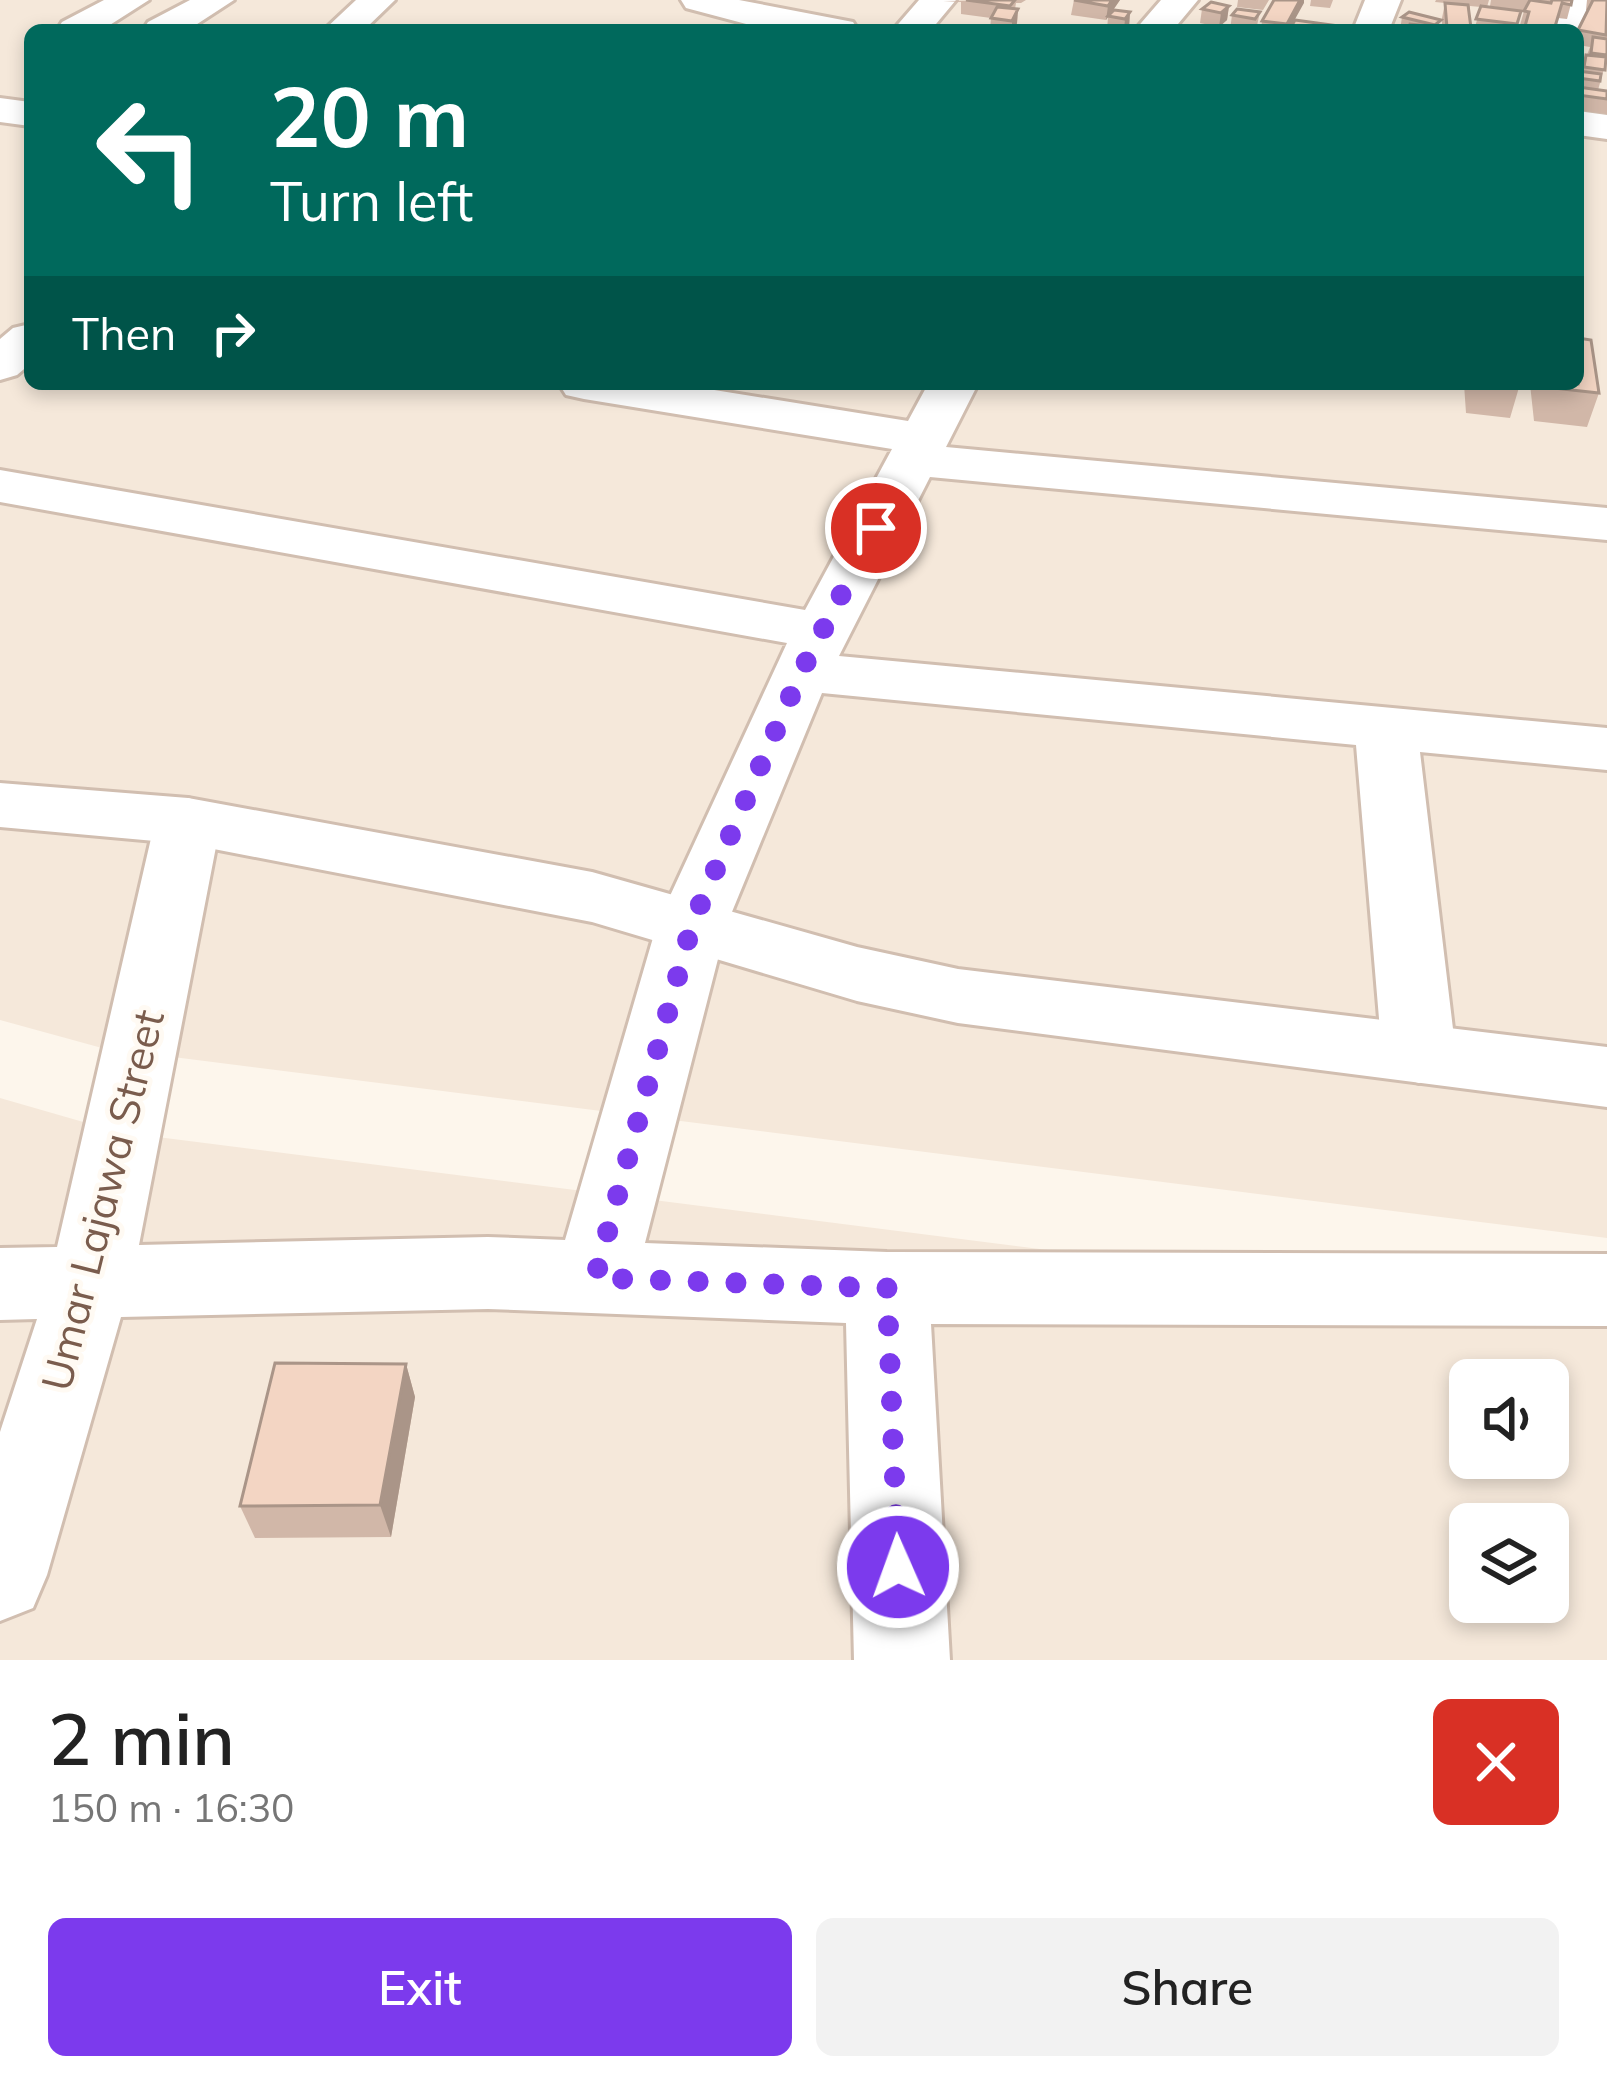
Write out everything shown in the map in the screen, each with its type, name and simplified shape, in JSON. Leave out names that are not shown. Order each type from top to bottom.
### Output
[{"type":"street","points":[[86,24],[131,0]]},
{"type":"street","points":[[172,24],[216,0]]},
{"type":"street","points":[[349,24],[377,0]]},
{"type":"street","points":[[916,24],[938,0]]},
{"type":"street","points":[[1158,24],[1180,0]]},
{"type":"street","points":[[701,5],[800,24]]},
{"type":"street","points":[[0,365],[24,343]]},
{"type":"street","points":[[615,390],[918,449],[1607,524]]},
{"type":"street","points":[[595,1278],[692,924],[812,651],[950,390]]},
{"type":"street","points":[[0,486],[812,651],[1386,728],[1607,749]]},
{"type":"street","points":[[1386,728],[1418,1054]]},
{"type":"street","points":[[0,805],[188,821],[592,897],[857,974],[958,996],[1607,1077]]},
{"type":"street","name":"Umar Lajawa Street","points":[[0,1575],[90,1283],[188,821]]},
{"type":"street","points":[[0,1284],[488,1273],[887,1288],[1607,1290]]},
{"type":"street","points":[[887,1288],[902,1660]]},
{"type":"shaded area","points":[[0,0],[1607,0],[1607,1238],[102,1048],[0,1020]]},
{"type":"shaded area","points":[[0,1098],[118,1132],[1607,1321],[1607,1660],[0,1660]]},
{"type":"building","points":[[966,0],[1015,0],[1010,6]]},
{"type":"building","points":[[1074,0],[1112,0],[1108,6]]},
{"type":"building","points":[[1274,0],[1300,0],[1287,24],[1262,21]]},
{"type":"building","points":[[1530,0],[1572,0],[1571,5],[1562,3],[1556,24],[1526,24],[1529,12],[1524,11]]},
{"type":"building","points":[[1593,0],[1607,0],[1606,35],[1584,31],[1581,24]]},
{"type":"building","points":[[1211,2],[1229,6],[1221,13],[1202,9]]},
{"type":"building","points":[[1445,3],[1468,5],[1470,24],[1447,24]]},
{"type":"building","points":[[1481,6],[1521,11],[1517,24],[1476,19]]},
{"type":"building","points":[[997,7],[1018,9],[1012,21],[991,18]]},
{"type":"building","points":[[1237,9],[1260,12],[1255,19],[1232,15]]},
{"type":"building","points":[[1114,10],[1130,12],[1125,19],[1108,16]]},
{"type":"building","points":[[1409,12],[1441,20],[1431,24],[1402,17]]},
{"type":"building","points":[[1593,37],[1607,39],[1607,55],[1591,53]]},
{"type":"building","points":[[1586,55],[1606,57],[1605,70],[1584,67]]},
{"type":"building","points":[[1584,72],[1601,74],[1600,81],[1584,79]]},
{"type":"building","points":[[1584,88],[1607,91],[1607,99],[1584,96]]},
{"type":"building","points":[[1584,339],[1591,340],[1599,393],[1572,390],[1584,390]]},
{"type":"building","points":[[275,1363],[406,1364],[380,1505],[240,1506]]},
{"type":"route","points":[[876,528],[801,672],[692,924],[595,1278],[887,1288],[898,1567]]}]
